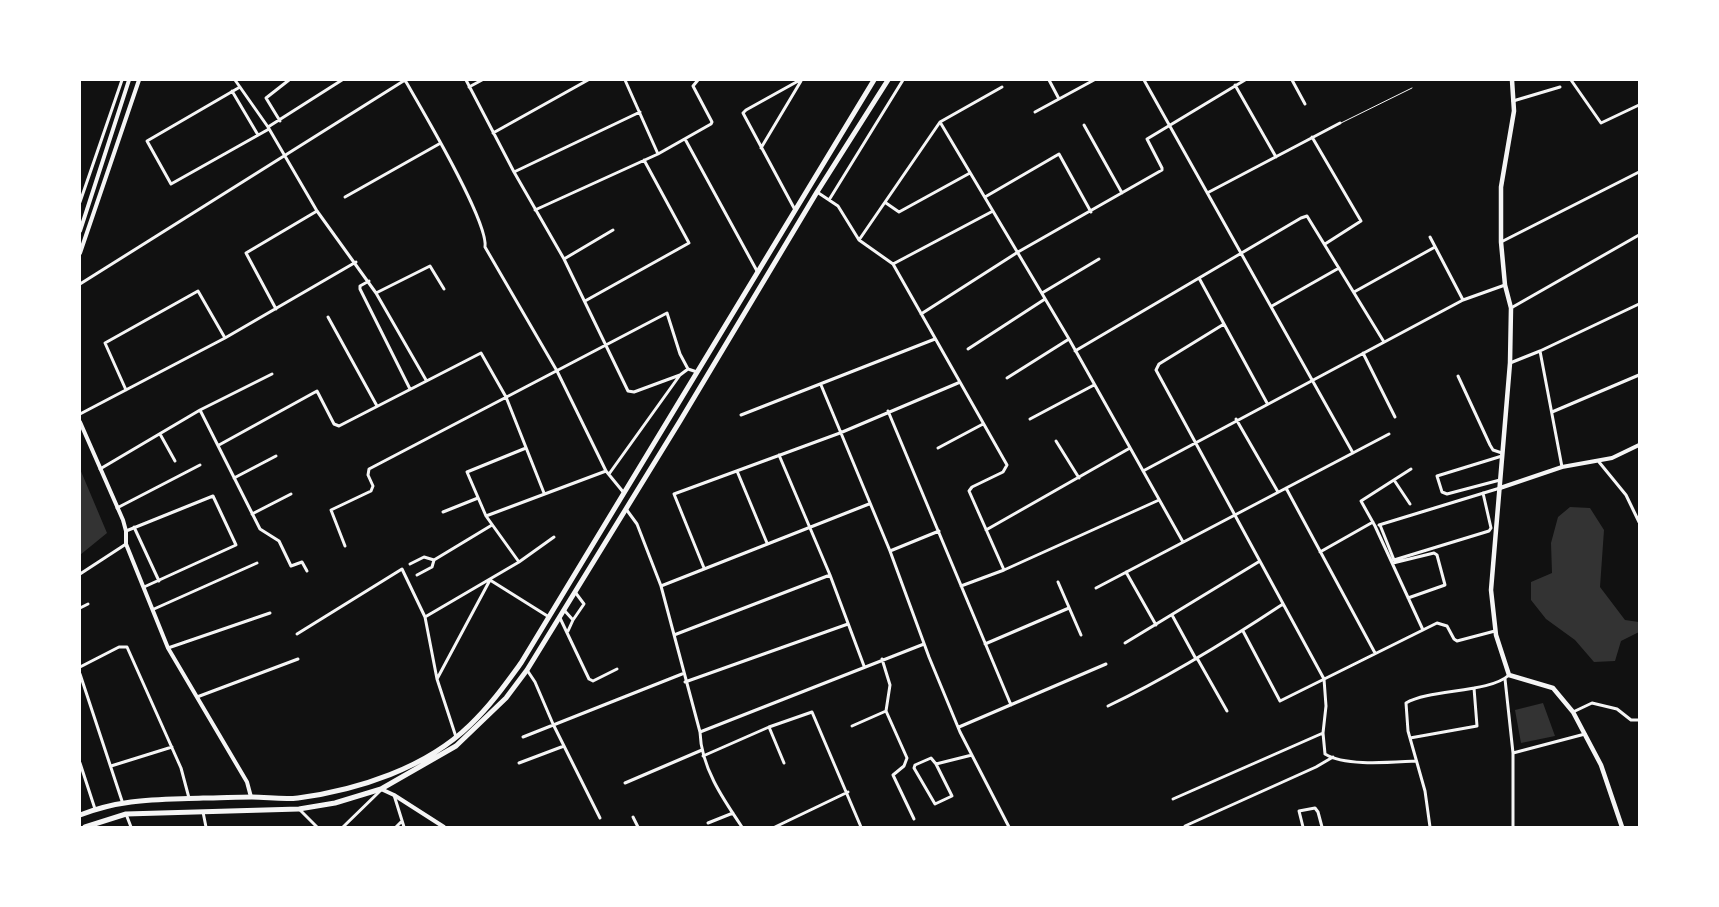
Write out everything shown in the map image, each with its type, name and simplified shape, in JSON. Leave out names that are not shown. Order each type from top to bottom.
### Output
[{"type":"main road","points":[[80,815],[122,801],[252,797],[296,799],[373,781],[436,752],[456,737],[499,694],[520,665],[758,271],[794,208],[874,80]]},
{"type":"main road","points":[[85,827],[126,814],[299,809],[335,803],[381,789],[456,746],[506,698],[527,670],[695,396],[817,192],[888,80]]},
{"type":"main road","points":[[1512,80],[1514,110],[1501,187],[1501,242],[1505,285],[1511,308],[1510,362],[1491,590],[1495,631],[1507,677],[1553,688],[1573,712],[1601,765],[1622,827]]},
{"type":"main road","points":[[685,390],[695,396]]},
{"type":"main road","points":[[520,665],[527,670]]},
{"type":"main road","points":[[122,801],[126,814]]},
{"type":"street","points":[[80,202],[122,80]]},
{"type":"street","points":[[80,231],[129,80]]},
{"type":"street","points":[[80,254],[139,80]]},
{"type":"street","points":[[235,80],[268,128],[316,211],[369,281],[426,380]]},
{"type":"street","points":[[240,87],[147,142],[171,184],[258,136],[342,80]]},
{"type":"street","points":[[80,284],[284,154],[405,80],[424,111],[470,199],[486,238],[485,247],[557,370],[606,471],[624,493]]},
{"type":"street","points":[[466,80],[493,134],[564,259],[604,346],[630,392],[680,376]]},
{"type":"street","points":[[469,87],[482,80]]},
{"type":"street","points":[[493,134],[588,80]]},
{"type":"street","points":[[625,80],[658,154]]},
{"type":"street","points":[[536,210],[658,154],[712,123],[693,86],[698,80]]},
{"type":"street","points":[[761,148],[801,80]]},
{"type":"street","points":[[794,208],[761,148],[744,112],[801,80]]},
{"type":"street","points":[[830,200],[904,80]]},
{"type":"street","points":[[1049,80],[1059,99]]},
{"type":"street","points":[[1036,112],[1094,80]]},
{"type":"street","points":[[1144,80],[1209,192],[1353,452]]},
{"type":"street","points":[[921,314],[1018,252],[1162,170],[1162,166],[1147,139],[1245,80]]},
{"type":"street","points":[[1292,80],[1305,104]]},
{"type":"street","points":[[1571,80],[1601,124],[1639,106]]},
{"type":"street","points":[[280,121],[266,98],[286,81]]},
{"type":"street","points":[[1236,85],[1276,157]]},
{"type":"street","points":[[859,240],[940,122],[1002,87]]},
{"type":"street","points":[[1513,101],[1560,87]]},
{"type":"street","points":[[232,91],[258,136]]},
{"type":"street","points":[[514,172],[640,112]]},
{"type":"street","points":[[940,122],[1046,299],[1183,542]]},
{"type":"street","points":[[1209,192],[1340,123]]},
{"type":"street","points":[[1084,125],[1122,193]]},
{"type":"street","points":[[1312,137],[1361,221],[1325,244]]},
{"type":"street","points":[[684,139],[758,271]]},
{"type":"street","points":[[345,197],[440,144]]},
{"type":"street","points":[[984,197],[1058,154],[1091,212]]},
{"type":"street","points":[[584,301],[689,243],[644,160]]},
{"type":"street","points":[[886,202],[899,212],[970,172]]},
{"type":"street","points":[[1501,242],[1639,172]]},
{"type":"street","points":[[817,192],[838,206],[859,240],[892,264],[958,383],[1007,465],[1006,469],[972,487],[969,491],[1004,570]]},
{"type":"street","points":[[276,309],[246,253],[316,211]]},
{"type":"street","points":[[892,264],[993,211]]},
{"type":"street","points":[[1076,351],[1304,216],[1310,218],[1384,342]]},
{"type":"street","points":[[564,259],[613,230]]},
{"type":"street","points":[[1511,308],[1639,235]]},
{"type":"street","points":[[1430,237],[1463,300]]},
{"type":"street","points":[[1354,292],[1435,248]]},
{"type":"street","points":[[1042,293],[1100,259]]},
{"type":"street","points":[[80,414],[225,338],[356,262]]},
{"type":"street","points":[[376,293],[430,266],[444,289]]},
{"type":"street","points":[[1272,306],[1339,268]]},
{"type":"street","points":[[1199,278],[1267,403]]},
{"type":"street","points":[[369,281],[359,288],[410,389]]},
{"type":"street","points":[[1143,471],[1236,419],[1463,300],[1505,285]]},
{"type":"street","points":[[126,390],[105,343],[198,291],[225,338]]},
{"type":"street","points":[[968,348],[1046,299]]},
{"type":"street","points":[[1510,362],[1540,351],[1639,304]]},
{"type":"street","points":[[345,546],[331,510],[371,491],[373,486],[368,475],[369,469],[667,313],[680,354],[688,369],[697,372]]},
{"type":"street","points":[[328,318],[377,406]]},
{"type":"street","points":[[1224,324],[1156,366],[1324,679],[1326,706],[1322,733],[1326,754],[1333,757],[1374,762],[1416,761]]},
{"type":"street","points":[[741,415],[935,339]]},
{"type":"street","points":[[1007,378],[1069,339]]},
{"type":"street","points":[[1540,351],[1562,467]]},
{"type":"street","points":[[219,445],[317,390],[334,424],[340,426],[481,353],[506,397],[544,493]]},
{"type":"street","points":[[1363,353],[1395,416]]},
{"type":"street","points":[[610,474],[680,376],[688,369]]},
{"type":"street","points":[[100,469],[200,410],[272,374]]},
{"type":"street","points":[[1552,412],[1639,375]]},
{"type":"street","points":[[1458,376],[1490,445],[1493,450],[1503,454]]},
{"type":"street","points":[[704,568],[674,494],[840,433],[888,411],[958,383]]},
{"type":"street","points":[[821,385],[890,551],[924,644],[959,727],[1009,827]]},
{"type":"street","points":[[1030,419],[1094,385]]},
{"type":"street","points":[[200,410],[260,529],[279,541],[291,566],[302,562],[307,571]]},
{"type":"street","points":[[888,411],[1011,704]]},
{"type":"street","points":[[1236,419],[1278,492]]},
{"type":"street","points":[[80,422],[118,508],[126,531],[126,544],[154,609],[168,648],[247,782],[252,797]]},
{"type":"street","points":[[938,448],[983,424]]},
{"type":"street","points":[[160,434],[175,461]]},
{"type":"street","points":[[1096,588],[1389,434]]},
{"type":"street","points":[[1056,440],[1078,478]]},
{"type":"street","points":[[1320,552],[1374,524],[1380,524],[1500,488],[1562,467],[1599,462],[1639,445]]},
{"type":"street","points":[[518,562],[486,516],[468,472],[526,448]]},
{"type":"street","points":[[986,530],[1130,448]]},
{"type":"street","points":[[1501,480],[1447,494],[1442,492],[1437,476],[1503,454]]},
{"type":"street","points":[[779,455],[830,575],[864,666]]},
{"type":"street","points":[[234,478],[276,456]]},
{"type":"street","points":[[1599,462],[1626,495],[1639,522]]},
{"type":"street","points":[[118,508],[200,466]]},
{"type":"street","points":[[1411,469],[1361,501],[1374,524],[1423,630]]},
{"type":"street","points":[[486,516],[606,471]]},
{"type":"street","points":[[737,471],[767,543]]},
{"type":"street","points":[[1394,480],[1410,504]]},
{"type":"street","points":[[1286,488],[1375,653]]},
{"type":"street","points":[[1380,524],[1394,560],[1451,543],[1491,530],[1483,493]]},
{"type":"street","points":[[252,514],[291,494]]},
{"type":"street","points":[[126,531],[213,496],[236,544],[144,587]]},
{"type":"street","points":[[443,512],[478,498]]},
{"type":"street","points":[[961,586],[1004,570],[1159,500]]},
{"type":"street","points":[[660,586],[869,504]]},
{"type":"street","points":[[626,508],[637,524],[660,586],[674,635],[682,674],[700,732],[703,756],[742,827]]},
{"type":"street","points":[[417,575],[432,567],[434,560],[492,525]]},
{"type":"street","points":[[134,528],[159,581]]},
{"type":"street","points":[[890,551],[939,531]]},
{"type":"street","points":[[425,617],[490,580],[554,538]]},
{"type":"street","points":[[80,574],[126,544]]},
{"type":"street","points":[[1392,563],[1434,553],[1436,556],[1445,585],[1408,598]]},
{"type":"street","points":[[410,564],[424,557],[434,560]]},
{"type":"street","points":[[1125,644],[1260,561]]},
{"type":"street","points":[[154,609],[257,563]]},
{"type":"street","points":[[297,634],[402,569],[425,617],[437,679],[456,737]]},
{"type":"street","points":[[1126,572],[1156,626]]},
{"type":"street","points":[[674,635],[830,575]]},
{"type":"street","points":[[490,580],[549,616]]},
{"type":"street","points":[[437,679],[490,580]]},
{"type":"street","points":[[1058,582],[1081,635]]},
{"type":"street","points":[[568,632],[584,605],[575,592]]},
{"type":"street","points":[[80,608],[88,604]]},
{"type":"street","points":[[1108,706],[1142,690],[1243,631],[1283,604]]},
{"type":"street","points":[[985,644],[1069,608]]},
{"type":"street","points":[[564,610],[574,620]]},
{"type":"street","points":[[168,648],[270,613]]},
{"type":"street","points":[[1172,615],[1227,711]]},
{"type":"street","points":[[559,617],[591,681],[618,669]]},
{"type":"street","points":[[1243,631],[1279,701],[1437,623],[1447,626],[1457,641],[1495,631]]},
{"type":"street","points":[[685,682],[848,624]]},
{"type":"street","points":[[700,732],[924,644]]},
{"type":"street","points":[[80,667],[125,646],[181,768],[189,799]]},
{"type":"street","points":[[196,697],[298,659]]},
{"type":"street","points":[[882,659],[890,686],[886,711],[907,758],[904,766],[894,775],[914,818]]},
{"type":"street","points":[[959,727],[1106,664]]},
{"type":"street","points":[[527,670],[535,682],[553,724],[600,818]]},
{"type":"street","points":[[80,674],[122,801]]},
{"type":"street","points":[[523,737],[682,674]]},
{"type":"street","points":[[1430,827],[1425,791],[1410,738],[1405,706],[1407,701],[1474,688],[1507,677],[1513,753],[1513,827]]},
{"type":"street","points":[[1410,738],[1475,728],[1478,721],[1474,688]]},
{"type":"street","points":[[1573,712],[1592,703],[1617,709],[1631,720],[1639,720]]},
{"type":"street","points":[[852,726],[886,711]]},
{"type":"street","points":[[703,756],[769,727],[811,712],[814,714],[848,792],[860,827]]},
{"type":"street","points":[[769,727],[784,763]]},
{"type":"street","points":[[1173,799],[1322,733]]},
{"type":"street","points":[[1513,753],[1585,734]]},
{"type":"street","points":[[519,763],[564,746]]},
{"type":"street","points":[[111,766],[172,747]]},
{"type":"street","points":[[625,783],[702,750]]},
{"type":"street","points":[[936,764],[972,755]]},
{"type":"street","points":[[1185,826],[1316,767],[1333,757]]},
{"type":"street","points":[[930,758],[936,764],[952,796],[935,804],[914,766],[930,758]]},
{"type":"street","points":[[80,762],[96,809]]},
{"type":"street","points":[[343,827],[381,789],[394,795],[444,827]]},
{"type":"street","points":[[775,827],[848,792]]},
{"type":"street","points":[[394,795],[404,827]]},
{"type":"street","points":[[1304,827],[1299,811],[1315,808],[1322,827]]},
{"type":"street","points":[[299,809],[317,827]]},
{"type":"street","points":[[203,811],[206,827]]},
{"type":"street","points":[[708,823],[733,813]]},
{"type":"street","points":[[126,814],[131,827]]},
{"type":"street","points":[[633,817],[638,827]]},
{"type":"street","points":[[396,827],[402,821]]},
{"type":"lane","points":[[1340,123],[1412,88]]},
{"type":"shaded area","points":[[80,469],[107,533],[80,555]]},
{"type":"shaded area","points":[[1570,507],[1590,508],[1604,530],[1600,587],[1625,620],[1639,622],[1639,632],[1621,641],[1615,661],[1594,662],[1575,640],[1546,619],[1531,600],[1531,582],[1552,573],[1551,543],[1558,517]]},
{"type":"shaded area","points":[[1543,703],[1555,736],[1521,743],[1515,710]]}]
